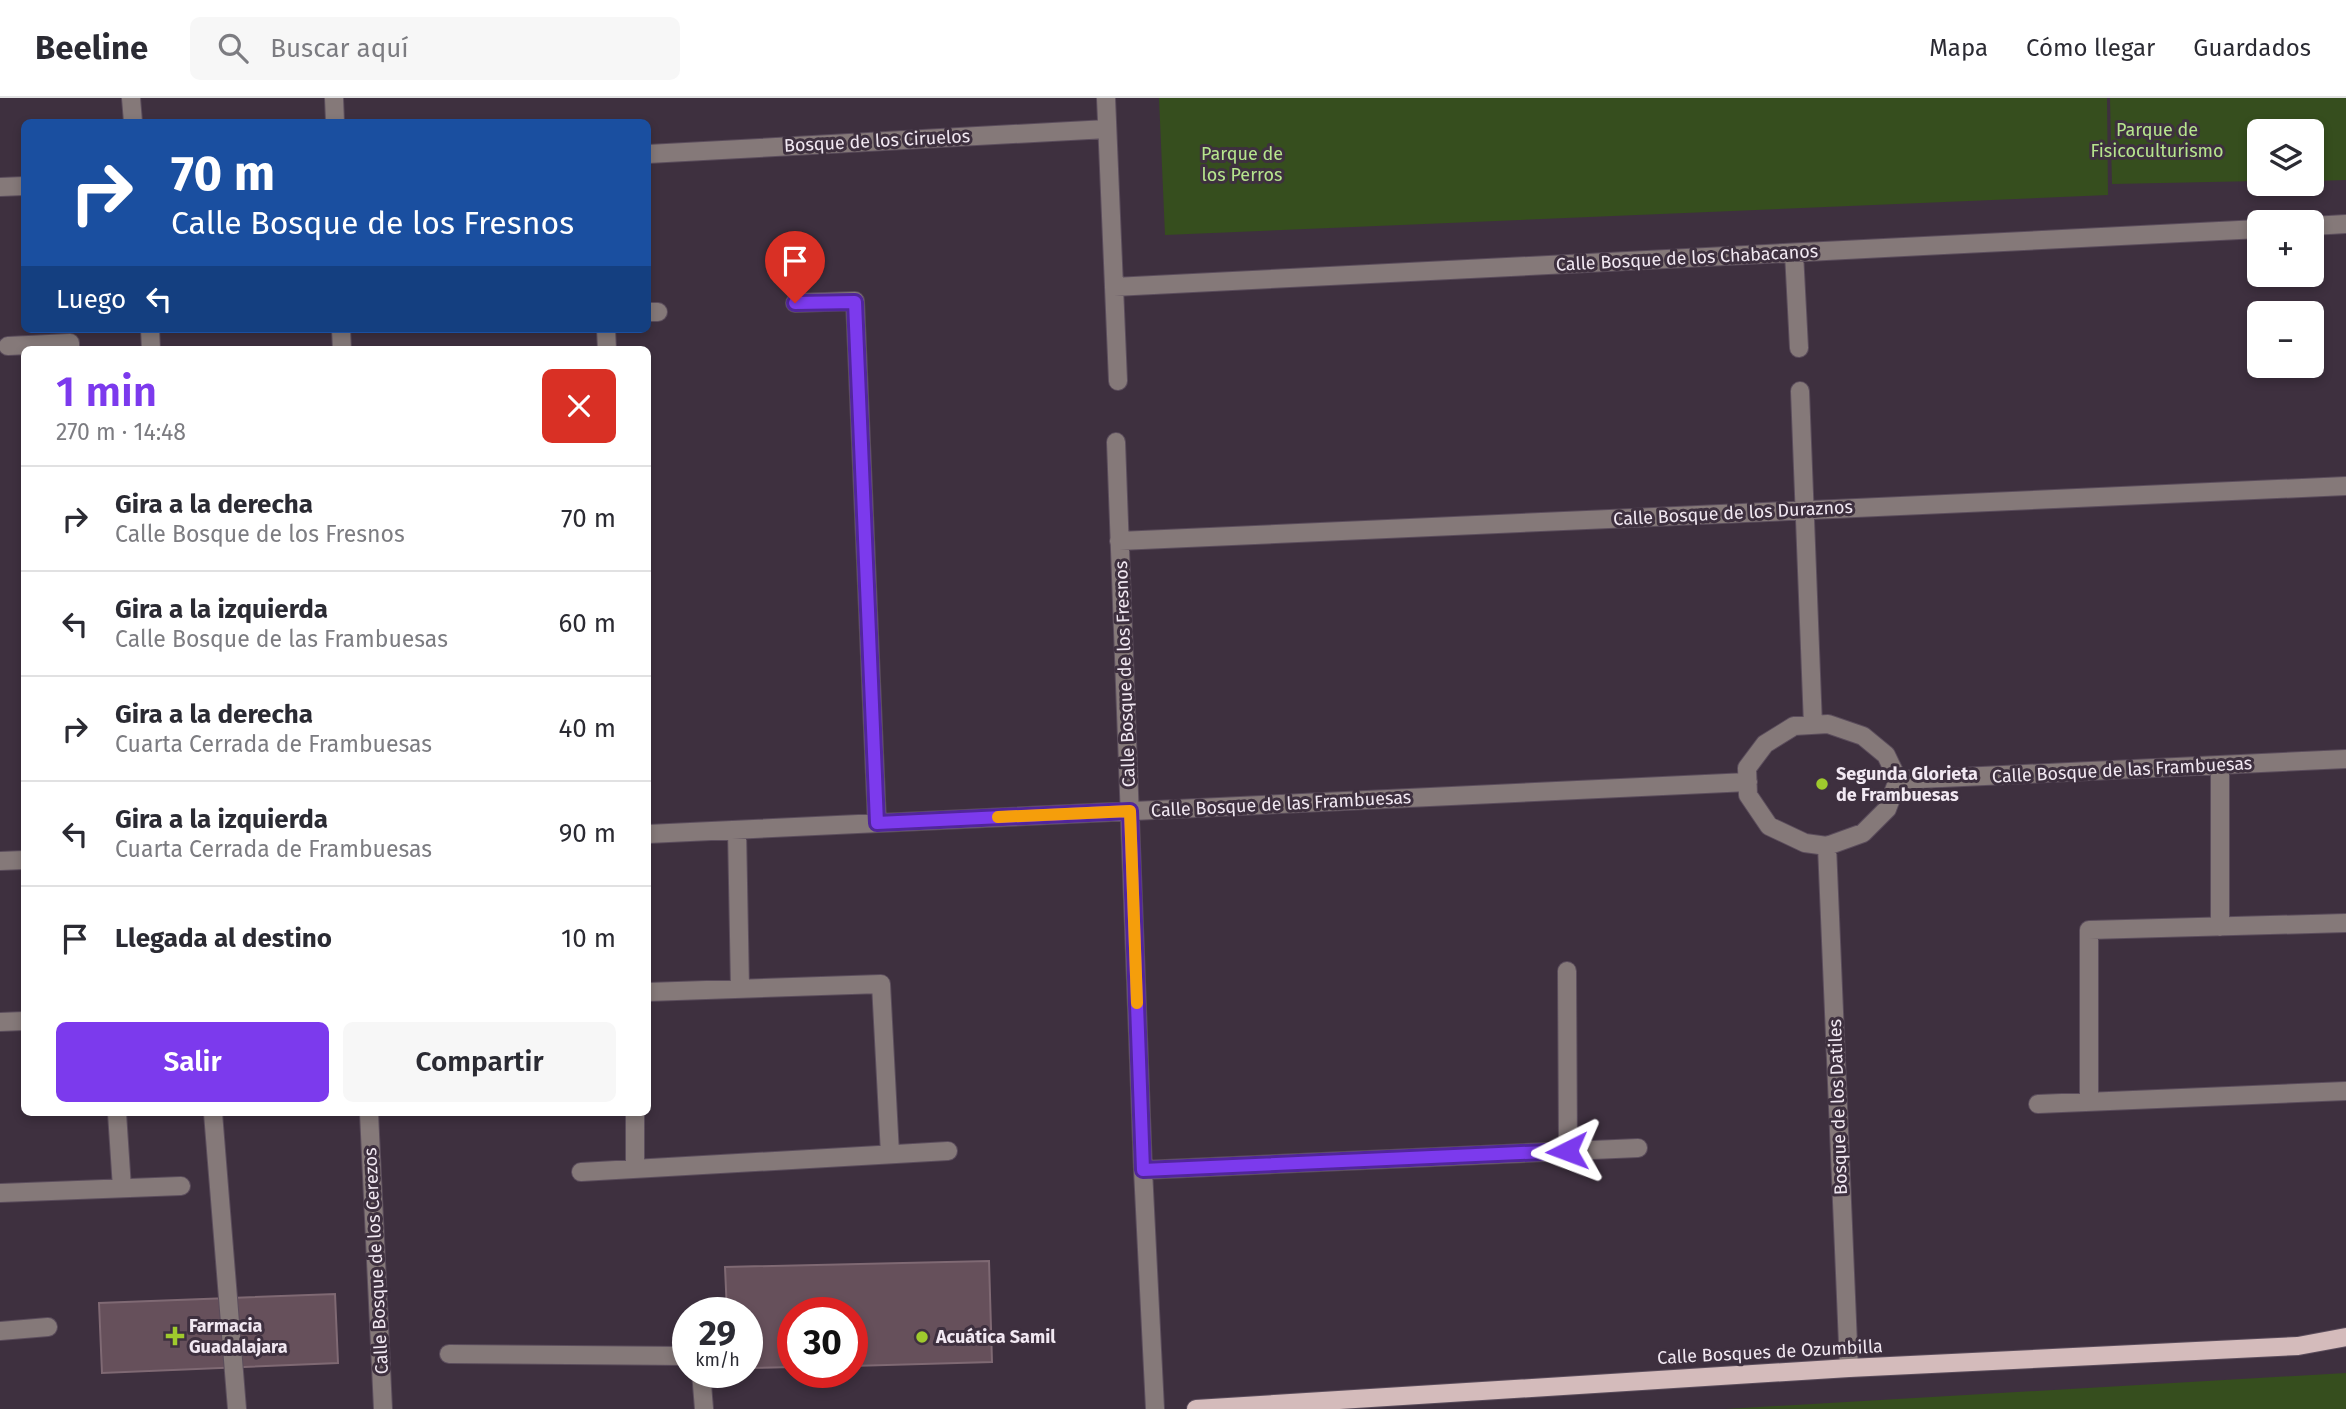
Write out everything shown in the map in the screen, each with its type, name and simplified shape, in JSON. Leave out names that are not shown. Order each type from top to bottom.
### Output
[{"type":"main road","name":"Calle Bosques de Ozumbilla","points":[[1196,1409],[1849,1368],[2298,1346],[2346,1337]]},
{"type":"street","points":[[131,98],[133,119]]},
{"type":"street","points":[[334,98],[335,119]]},
{"type":"street","points":[[1106,98],[1118,381]]},
{"type":"street","name":"Bosque de los Ciruelos","points":[[651,153],[1107,129]]},
{"type":"street","points":[[0,187],[21,186]]},
{"type":"street","points":[[2324,225],[2346,224]]},
{"type":"street","name":"Calle Bosque de los Chabacanos","points":[[1114,287],[2247,230]]},
{"type":"street","points":[[1794,253],[1799,348]]},
{"type":"street","points":[[795,303],[855,302],[877,823]]},
{"type":"street","points":[[8,346],[70,346]]},
{"type":"street","points":[[1800,391],[1813,725]]},
{"type":"street","name":"Calle Bosque de los Fresnos","points":[[1116,442],[1143,1170],[1155,1409]]},
{"type":"street","name":"Calle Bosque de los Duraznos","points":[[1119,541],[2346,486]]},
{"type":"street","points":[[1828,724],[1863,736],[1886,755],[1898,780],[1887,809],[1863,833],[1827,846],[1805,843],[1769,827],[1748,795],[1747,768],[1765,744],[1794,726],[1828,724]]},
{"type":"street","name":"Calle Bosque de las Frambuesas","points":[[1898,780],[2346,760]]},
{"type":"street","points":[[2220,765],[2220,926]]},
{"type":"street","name":"Calle Bosque de las Frambuesas","points":[[651,834],[1748,782]]},
{"type":"street","points":[[737,830],[740,989]]},
{"type":"street","name":"Bosque de los Datiles","points":[[1827,846],[1849,1368]]},
{"type":"street","points":[[0,861],[21,860]]},
{"type":"street","points":[[2089,1101],[2089,930],[2346,923]]},
{"type":"street","points":[[1567,971],[1567,1151]]},
{"type":"street","points":[[651,992],[881,984],[890,1154]]},
{"type":"street","points":[[0,1022],[21,1021]]},
{"type":"street","points":[[2038,1104],[2346,1091]]},
{"type":"street","points":[[117,1116],[122,1188]]},
{"type":"street","points":[[213,1116],[237,1409]]},
{"type":"street","name":"Calle Bosque de los Cerezos","points":[[369,1116],[383,1409]]},
{"type":"street","points":[[635,1116],[635,1169]]},
{"type":"street","points":[[1143,1170],[1638,1149]]},
{"type":"street","points":[[580,1171],[948,1151]]},
{"type":"street","points":[[0,1193],[181,1186]]},
{"type":"street","points":[[0,1331],[48,1327]]},
{"type":"street","points":[[449,1354],[672,1356]]},
{"type":"street","points":[[702,1388],[704,1409]]},
{"type":"green space","name":"Parque de los Perros","points":[[1159,98],[2107,98],[2108,195],[1165,235]]},
{"type":"green space","name":"Parque de Fisicoculturismo","points":[[2110,98],[2346,98],[2346,180],[2324,181],[2324,119],[2247,119],[2247,181],[2112,184]]},
{"type":"green space","points":[[2346,1373],[2346,1409],[1725,1409]]},
{"type":"building","name":"Acuática Samil","points":[[989,1261],[992,1362],[868,1366],[868,1297],[777,1297],[777,1367],[763,1368],[763,1297],[726,1297],[725,1267]]},
{"type":"building","points":[[335,1294],[338,1363],[102,1373],[99,1303]]},
{"type":"slow traffic","points":[[998,817],[1130,811],[1137,1003]]},
{"type":"place","name":"Segunda Glorieta de Frambuesas","points":[[1822,784]]},
{"type":"place","name":"Farmacia Guadalajara","points":[[175,1336]]},
{"type":"place","name":"Acuática Samil","points":[[922,1337]]},
{"type":"route","points":[[795,303],[855,302],[877,823],[1130,811],[1143,1170],[1567,1151]]}]
